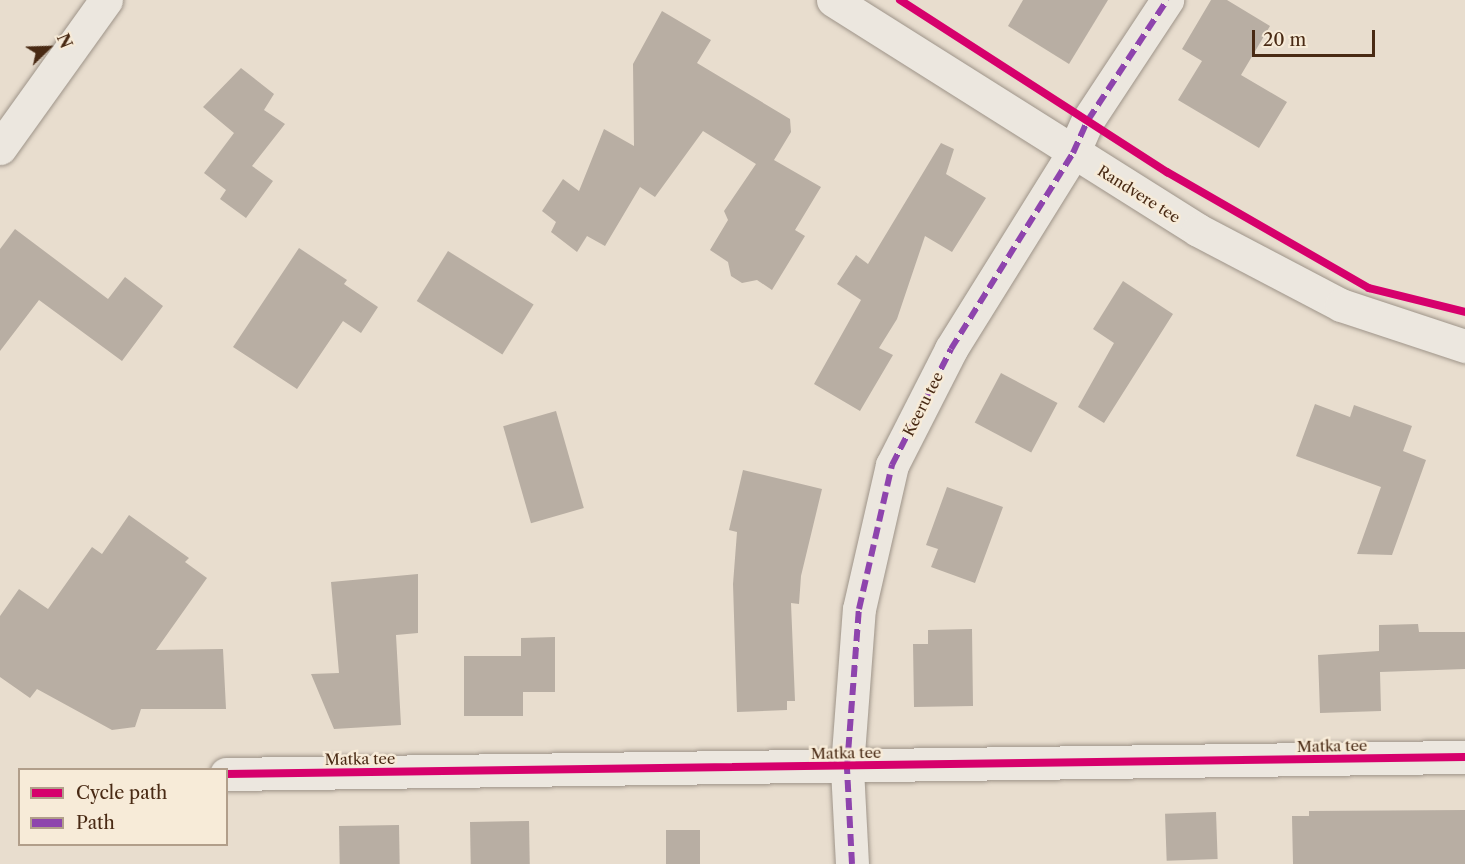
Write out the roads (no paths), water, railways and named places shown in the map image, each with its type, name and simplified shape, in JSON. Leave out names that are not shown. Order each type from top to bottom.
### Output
[{"type":"street","points":[[0,148],[106,0]]},
{"type":"street","name":"Randvere tee","points":[[833,0],[1198,230],[1341,305],[1465,346]]},
{"type":"street","name":"Keeru tee","points":[[852,864],[847,767],[858,609],[892,465],[951,349],[1073,153],[1088,120],[1167,0]]},
{"type":"street","name":"Matka tee","points":[[228,774],[1465,757]]}]
